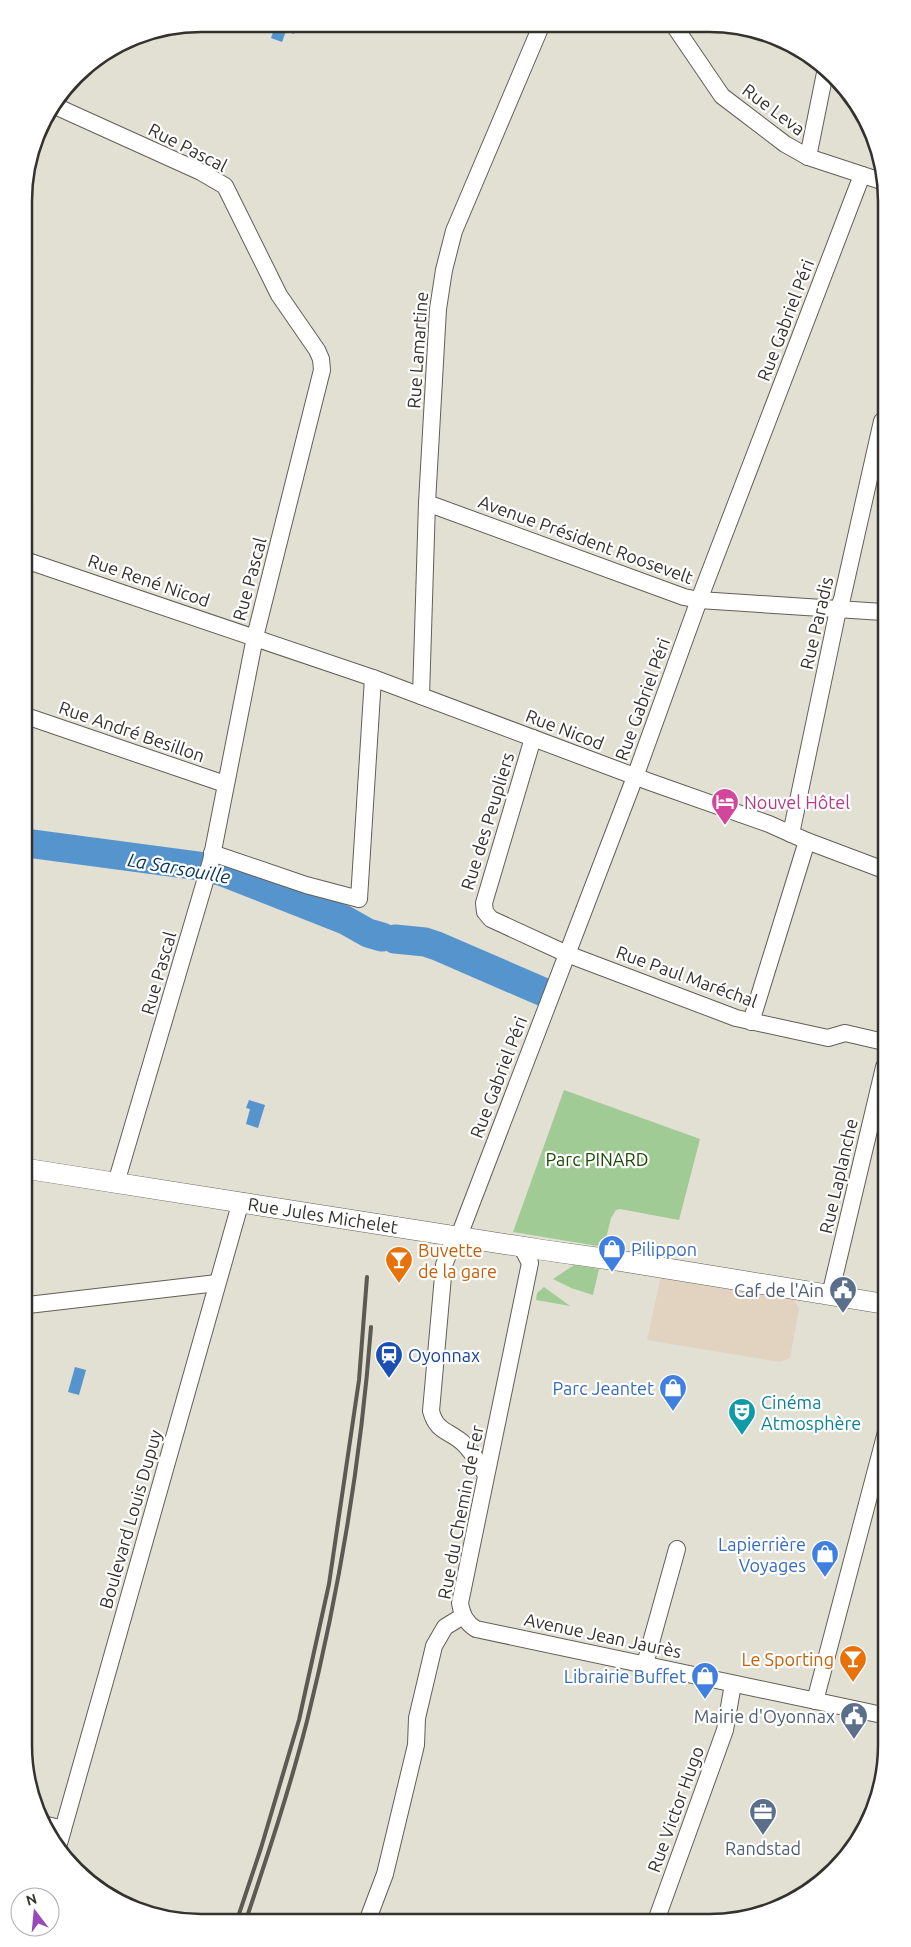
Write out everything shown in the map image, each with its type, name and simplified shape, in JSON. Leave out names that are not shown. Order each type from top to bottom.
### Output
[{"type":"main road","name":"Rue Jules Michelet","points":[[32,1170],[241,1201],[878,1303]]},
{"type":"street","name":"Rue Lamartine","points":[[421,696],[427,503],[438,309],[444,270],[454,231],[537,32]]},
{"type":"street","name":"Rue Leva","points":[[678,32],[722,96],[785,144],[808,157],[877,180]]},
{"type":"street","points":[[808,157],[824,78]]},
{"type":"street","name":"Rue Pascal","points":[[61,109],[201,172],[225,186],[279,295],[321,359],[322,370],[255,637],[210,864],[116,1183]]},
{"type":"street","name":"Rue Gabriel Péri","points":[[486,1475],[474,1455],[462,1442],[438,1428],[431,1411],[444,1264],[458,1236],[567,954],[635,776],[699,600],[862,175]]},
{"type":"street","name":"Rue Paradis","points":[[792,834],[838,610],[847,580],[878,439]]},
{"type":"street","name":"Avenue Président Roosevelt","points":[[427,503],[684,597],[699,600],[878,612]]},
{"type":"street","name":"Rue René Nicod","points":[[33,562],[373,678]]},
{"type":"street","points":[[210,864],[306,885],[359,899],[373,678]]},
{"type":"street","name":"Rue Nicod","points":[[373,678],[878,868]]},
{"type":"street","name":"Rue André Besillon","points":[[33,718],[225,784]]},
{"type":"street","name":"Rue des Peupliers","points":[[533,738],[484,903],[485,912],[490,919],[567,954]]},
{"type":"street","points":[[751,1022],[807,841]]},
{"type":"street","name":"Rue Paul Maréchal","points":[[567,954],[736,1018],[828,1038],[846,1033],[878,1041]]},
{"type":"street","name":"Rue Laplanche","points":[[830,1295],[878,1092]]},
{"type":"street","name":"Boulevard Louis Dupuy","points":[[60,1838],[241,1201]]},
{"type":"street","name":"Rue du Chemin de Fer","points":[[370,1914],[388,1865],[416,1744],[417,1718],[434,1646],[445,1627],[463,1616],[460,1604],[530,1263],[521,1246]]},
{"type":"street","points":[[32,1305],[217,1283]]},
{"type":"street","points":[[815,1701],[878,1462]]},
{"type":"street","points":[[645,1664],[677,1549]]},
{"type":"street","name":"Avenue Jean Jaurès","points":[[463,1616],[476,1629],[878,1714]]},
{"type":"street","name":"Rue Victor Hugo","points":[[658,1914],[725,1730],[733,1684]]},
{"type":"street","points":[[53,1826],[63,1828]]},
{"type":"shaded area","points":[[661,1277],[794,1299],[799,1309],[790,1358],[780,1362],[647,1340]]},
{"type":"green space","name":"Parc PINARD","points":[[564,1090],[700,1139],[679,1220],[620,1209],[616,1210],[611,1218],[604,1247],[513,1232]]},
{"type":"green space","points":[[574,1265],[599,1269],[593,1295],[571,1288],[553,1279]]},
{"type":"green space","points":[[544,1287],[570,1306],[536,1300],[537,1293]]},
{"type":"water","points":[[273,33],[285,33],[282,42],[271,38]]},
{"type":"water","points":[[249,1100],[265,1105],[258,1128],[246,1124],[250,1109],[246,1108]]},
{"type":"water","points":[[75,1367],[86,1370],[79,1395],[68,1392]]},
{"type":"waterway","name":"La Sarsouille","points":[[33,844],[199,866],[223,872],[345,920],[368,933],[382,937]]},
{"type":"waterway","name":"La Sarsouille","points":[[395,939],[425,942],[437,946],[541,991]]},
{"type":"railway","points":[[239,1914],[261,1848],[299,1720],[329,1584],[359,1380],[367,1277]]},
{"type":"railway","points":[[248,1914],[293,1771],[319,1672],[339,1575],[355,1476],[371,1327]]},
{"type":"place","name":"Nouvel Hôtel","points":[[725,826]]},
{"type":"place","name":"Pilippon","points":[[612,1273]]},
{"type":"place","name":"Buvette de la gare","points":[[399,1284]]},
{"type":"place","name":"Caf de l'Ain","points":[[843,1314]]},
{"type":"place","name":"Oyonnax","points":[[389,1379]]},
{"type":"place","name":"Parc Jeantet","points":[[673,1412]]},
{"type":"place","name":"Cinéma Atmosphère","points":[[742,1436]]},
{"type":"place","name":"Lapierrière Voyages","points":[[825,1578]]},
{"type":"place","name":"Le Sporting","points":[[853,1683]]},
{"type":"place","name":"Librairie Buffet","points":[[705,1700]]},
{"type":"place","name":"Mairie d'Oyonnax","points":[[854,1740]]},
{"type":"place","name":"Randstad","points":[[763,1836]]}]
